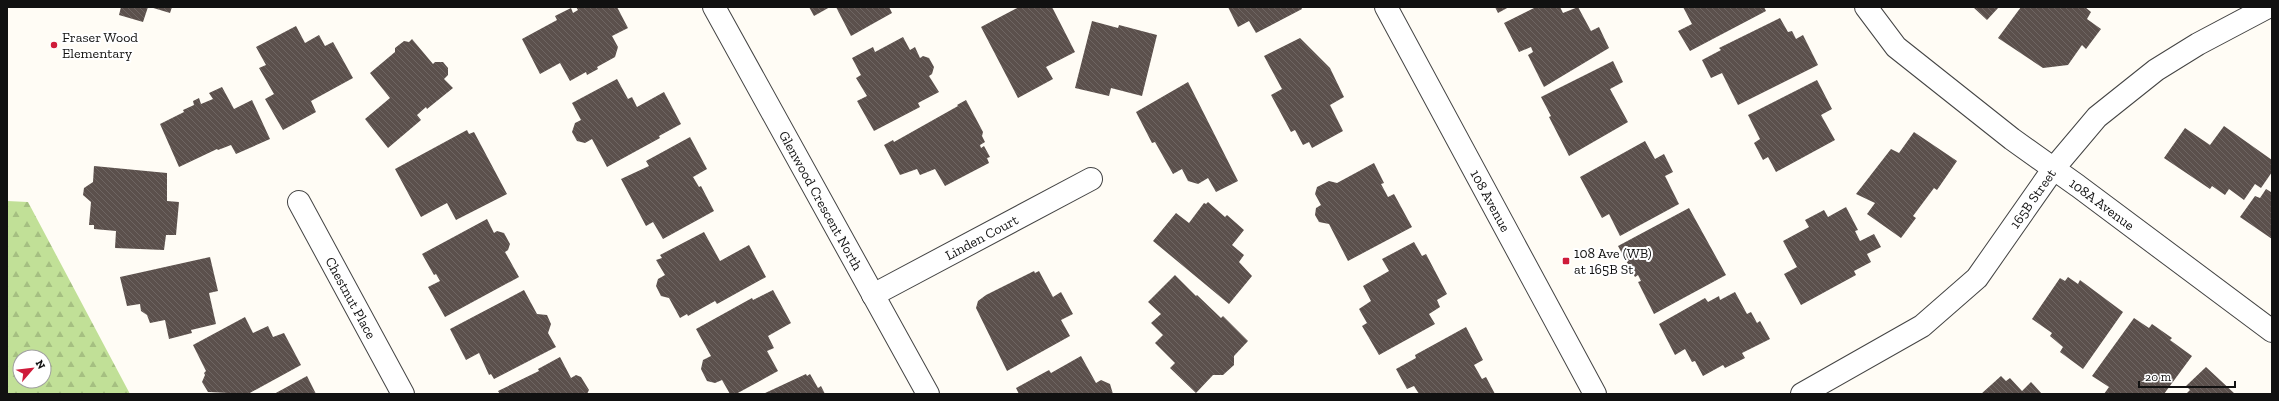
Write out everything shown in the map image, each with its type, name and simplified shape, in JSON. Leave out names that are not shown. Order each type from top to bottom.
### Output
[{"type":"street","name":"Glenwood Crescent North","points":[[714,7],[928,394]]},
{"type":"street","name":"108 Avenue","points":[[1386,7],[1595,394]]},
{"type":"street","name":"108A Avenue","points":[[1866,7],[1896,47],[2012,139],[2054,168],[2272,331]]},
{"type":"street","name":"165B Street","points":[[1802,394],[1922,326],[1977,278],[2054,168],[2097,117],[2156,70],[2198,44],[2268,7]]},
{"type":"street","name":"Linden Court","points":[[873,295],[1091,179]]},
{"type":"street","name":"Chestnut Place","points":[[299,202],[403,394]]},
{"type":"green space","points":[[7,201],[28,202],[130,394],[7,394]]},
{"type":"building","points":[[121,7],[148,7],[143,22],[119,15]]},
{"type":"building","points":[[150,7],[172,7],[170,13]]},
{"type":"building","points":[[576,7],[617,7],[628,28],[612,36],[618,47],[615,57],[597,67],[598,69],[587,75],[586,72],[570,81],[560,63],[540,74],[522,39],[557,20],[555,16],[571,8],[573,13],[578,10]]},
{"type":"building","points":[[809,7],[830,7],[814,16]]},
{"type":"building","points":[[836,7],[889,7],[892,13],[851,36]]},
{"type":"building","points":[[1019,7],[1052,7],[1075,52],[1046,67],[1053,79],[1018,98],[981,27]]},
{"type":"building","points":[[1228,7],[1301,7],[1302,9],[1256,33],[1249,21],[1238,27]]},
{"type":"building","points":[[1495,7],[1509,7],[1498,13]]},
{"type":"building","points":[[1536,7],[1560,7],[1563,13],[1578,7],[1591,31],[1599,27],[1609,48],[1544,87],[1528,55],[1533,52],[1531,47],[1519,52],[1504,23]]},
{"type":"building","points":[[1683,7],[1764,7],[1766,11],[1690,51],[1678,31],[1692,24]]},
{"type":"building","points":[[1973,7],[1999,7],[1987,20]]},
{"type":"building","points":[[2021,7],[2085,7],[2091,12],[2087,19],[2101,29],[2086,49],[2082,45],[2068,65],[2043,68],[1998,38]]},
{"type":"building","points":[[1780,18],[1788,32],[1792,31],[1796,39],[1803,35],[1818,65],[1738,105],[1722,73],[1711,78],[1702,60],[1721,50],[1719,48]]},
{"type":"building","points":[[1092,21],[1118,28],[1119,25],[1157,35],[1142,96],[1111,88],[1109,96],[1075,88]]},
{"type":"building","points":[[296,26],[305,43],[319,35],[325,46],[333,42],[353,78],[311,101],[316,112],[283,130],[265,99],[274,94],[259,68],[266,65],[256,47]]},
{"type":"building","points":[[903,37],[910,50],[915,47],[920,58],[923,56],[929,58],[934,67],[932,74],[929,76],[939,92],[918,103],[920,107],[874,131],[857,101],[867,96],[856,78],[861,75],[852,58],[873,47],[875,52]]},
{"type":"building","points":[[1300,38],[1330,68],[1344,97],[1330,105],[1343,131],[1312,148],[1309,142],[1303,145],[1295,130],[1291,132],[1271,95],[1282,89],[1264,56]]},
{"type":"building","points":[[412,39],[433,64],[435,62],[443,62],[448,68],[448,75],[444,79],[453,88],[427,109],[426,107],[417,115],[421,120],[388,148],[365,119],[390,98],[370,73],[395,52],[395,48],[404,41],[409,42]]},
{"type":"building","points":[[1613,61],[1623,82],[1610,89],[1628,122],[1569,156],[1549,117],[1551,116],[1541,97]]},
{"type":"building","points":[[617,79],[628,99],[632,97],[637,107],[664,92],[681,124],[659,136],[660,138],[607,167],[592,139],[585,143],[577,141],[572,132],[575,123],[581,120],[572,103]]},
{"type":"building","points":[[1817,80],[1832,109],[1821,115],[1835,140],[1776,172],[1768,157],[1763,160],[1754,143],[1760,139],[1748,115]]},
{"type":"building","points":[[1188,82],[1238,181],[1216,192],[1208,178],[1198,184],[1188,181],[1182,169],[1173,174],[1155,142],[1152,143],[1136,112]]},
{"type":"building","points":[[222,87],[234,109],[252,100],[270,139],[236,154],[231,145],[218,150],[217,149],[179,167],[160,124],[184,112],[183,110],[194,105],[193,101],[199,98],[201,104],[213,99],[209,93]]},
{"type":"building","points":[[966,100],[983,132],[982,136],[985,142],[980,145],[981,148],[984,146],[990,157],[987,158],[989,163],[945,186],[935,169],[920,175],[917,169],[900,175],[884,145],[893,140],[894,142]]},
{"type":"building","points":[[2224,126],[2272,160],[2272,172],[2261,188],[2255,184],[2244,200],[2229,189],[2225,195],[2212,186],[2210,189],[2164,158],[2185,128],[2210,145]]},
{"type":"building","points":[[467,130],[469,134],[474,132],[507,194],[456,220],[447,203],[421,217],[395,169]]},
{"type":"building","points":[[1914,132],[1957,161],[1937,190],[1934,188],[1913,216],[1916,218],[1901,238],[1867,214],[1875,203],[1856,194],[1891,149],[1899,153]]},
{"type":"building","points":[[690,137],[707,169],[693,177],[699,187],[701,186],[714,211],[663,239],[653,222],[646,226],[621,179],[649,166],[646,161]]},
{"type":"building","points":[[1645,141],[1655,159],[1664,154],[1673,172],[1665,176],[1679,204],[1620,236],[1609,214],[1602,218],[1580,177]]},
{"type":"building","points":[[1374,163],[1384,183],[1381,184],[1388,197],[1394,194],[1412,227],[1348,261],[1329,224],[1319,222],[1315,215],[1316,208],[1321,205],[1315,194],[1317,187],[1329,181],[1337,183]]},
{"type":"building","points":[[94,166],[167,173],[167,201],[179,202],[176,235],[166,235],[164,250],[115,248],[116,231],[94,229],[94,225],[89,225],[91,202],[83,195],[84,188],[93,182]]},
{"type":"building","points":[[2266,189],[2271,192],[2272,190],[2272,239],[2240,217],[2255,196],[2260,198]]},
{"type":"building","points":[[1208,202],[1225,217],[1227,215],[1244,230],[1232,245],[1244,255],[1239,262],[1252,276],[1229,304],[1153,241],[1176,213],[1189,223],[1204,203],[1206,204]]},
{"type":"building","points":[[1846,207],[1858,230],[1855,231],[1860,241],[1874,234],[1881,247],[1867,254],[1871,262],[1854,271],[1856,275],[1801,305],[1784,274],[1797,267],[1783,241],[1809,227],[1805,220],[1824,210],[1828,217]]},
{"type":"building","points":[[1689,208],[1726,275],[1654,314],[1638,282],[1641,281],[1638,275],[1635,277],[1618,246]]},
{"type":"building","points":[[487,219],[494,233],[497,231],[504,233],[510,244],[508,250],[505,252],[519,277],[445,317],[428,287],[440,281],[436,274],[434,275],[422,254]]},
{"type":"building","points":[[704,232],[720,261],[749,245],[766,277],[717,304],[715,301],[688,316],[687,314],[680,318],[669,298],[661,296],[656,286],[658,279],[665,275],[656,260],[662,258],[660,255]]},
{"type":"building","points":[[1414,242],[1422,256],[1426,254],[1447,294],[1437,300],[1440,307],[1429,314],[1435,324],[1379,355],[1362,326],[1367,323],[1359,309],[1371,301],[1363,286],[1389,271],[1382,259]]},
{"type":"building","points":[[210,257],[218,291],[209,293],[216,324],[191,330],[192,333],[169,339],[165,320],[150,323],[147,315],[141,311],[140,304],[127,306],[120,277]]},
{"type":"building","points":[[1034,271],[1035,273],[1039,271],[1053,297],[1061,292],[1073,314],[1061,320],[1070,336],[1007,371],[976,308],[978,301],[986,295]]},
{"type":"building","points":[[1175,275],[1221,318],[1223,316],[1248,341],[1234,356],[1234,365],[1223,375],[1213,375],[1196,393],[1170,368],[1175,363],[1155,343],[1163,335],[1151,323],[1161,314],[1148,302]]},
{"type":"building","points":[[2068,277],[2078,284],[2080,280],[2123,312],[2083,369],[2060,352],[2063,347],[2050,336],[2052,333],[2032,319],[2060,278],[2065,281]]},
{"type":"building","points":[[524,290],[537,314],[547,315],[551,324],[548,333],[556,347],[494,379],[491,374],[489,375],[479,353],[466,360],[450,329]]},
{"type":"building","points":[[773,290],[791,323],[768,336],[774,348],[767,351],[778,371],[736,394],[730,394],[722,380],[715,383],[707,381],[701,369],[703,360],[711,356],[696,329],[752,298],[753,300]]},
{"type":"building","points":[[1735,292],[1747,314],[1751,312],[1757,323],[1760,321],[1770,339],[1742,353],[1745,358],[1725,368],[1723,365],[1703,376],[1695,361],[1692,362],[1685,349],[1675,355],[1659,324],[1705,298],[1708,302],[1719,296],[1720,300]]},
{"type":"building","points":[[245,317],[253,333],[268,326],[273,337],[284,333],[301,365],[248,394],[208,392],[202,382],[206,371],[193,345]]},
{"type":"building","points":[[2134,318],[2149,328],[2152,324],[2172,338],[2170,340],[2192,356],[2164,394],[2104,394],[2109,387],[2092,376]]},
{"type":"building","points":[[1466,327],[1483,360],[1474,365],[1482,379],[1486,377],[1495,394],[1419,394],[1414,386],[1407,389],[1396,369],[1416,358],[1415,355]]},
{"type":"building","points":[[1081,356],[1096,383],[1101,380],[1110,384],[1113,394],[1019,394],[1016,388],[1049,370],[1051,373]]},
{"type":"building","points":[[560,357],[571,378],[576,375],[581,377],[589,390],[587,394],[500,394],[498,391],[539,371],[538,369]]},
{"type":"building","points":[[2206,367],[2235,394],[2186,394],[2190,390],[2186,386]]},
{"type":"building","points":[[806,374],[807,376],[810,374],[818,388],[821,386],[825,394],[763,394]]},
{"type":"building","points":[[307,376],[316,394],[274,394]]},
{"type":"building","points":[[2001,376],[2006,381],[2010,378],[2022,391],[2031,382],[2042,394],[1981,394]]},
{"type":"place","name":"Fraser Wood Elementary","points":[[54,45]]},
{"type":"place","name":"108 Ave (WB) at 165B St","points":[[1566,261]]}]
